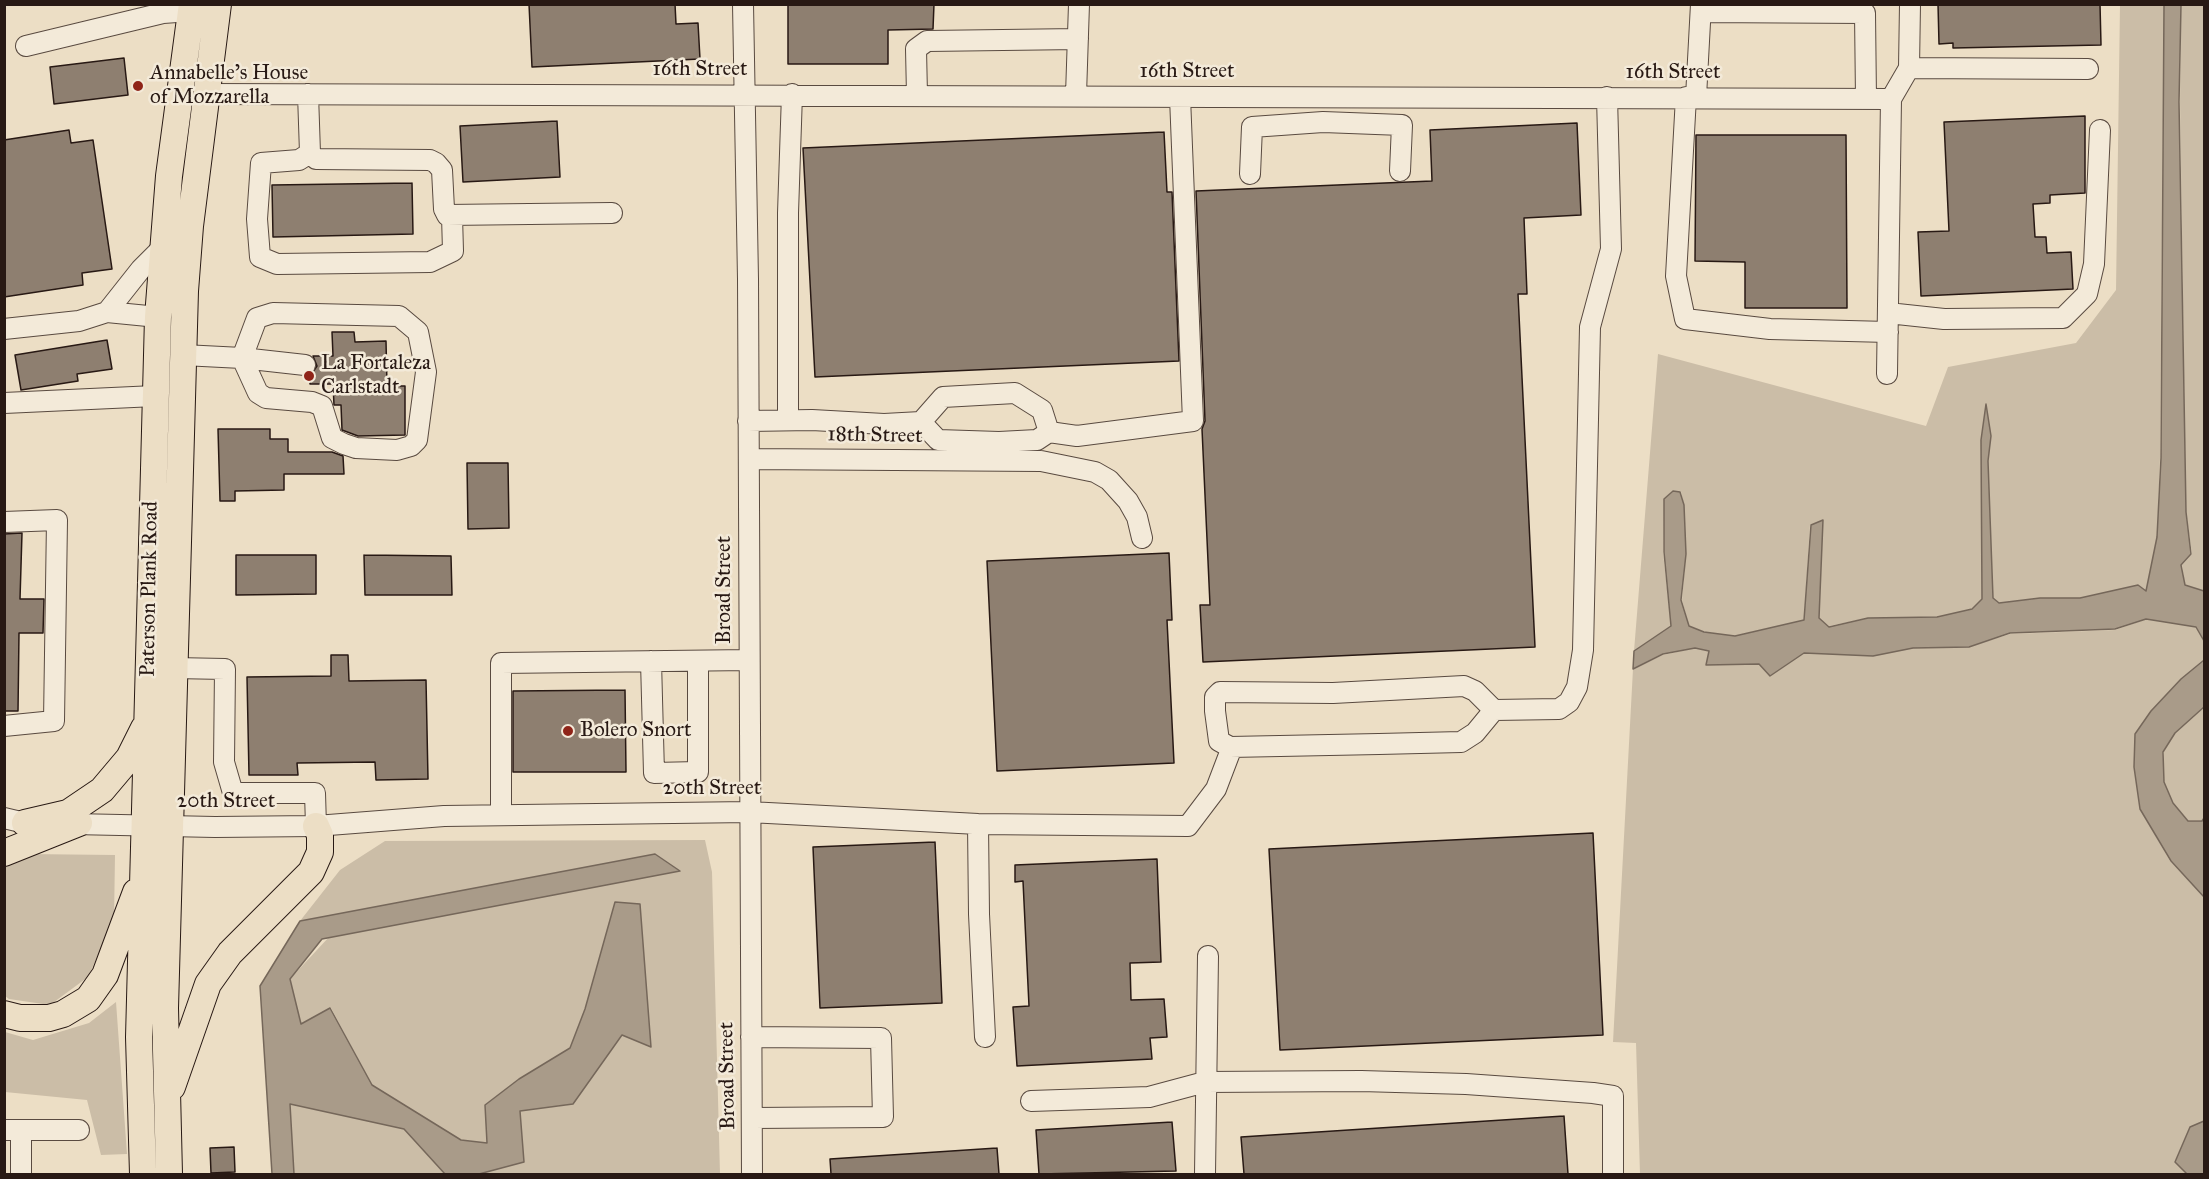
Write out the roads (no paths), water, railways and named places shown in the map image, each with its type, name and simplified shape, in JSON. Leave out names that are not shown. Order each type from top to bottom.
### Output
[{"type":"main road","name":"Paterson Plank Road","points":[[169,1174],[166,1106],[170,826],[183,356],[190,226],[218,4]]},
{"type":"main road","name":"Paterson Plank Road","points":[[143,1174],[139,1069],[158,317],[162,248],[192,8]]},
{"type":"main road","points":[[11,823],[68,813],[102,790],[129,758],[147,722]]},
{"type":"main road","points":[[4,853],[79,823]]},
{"type":"main road","points":[[166,1106],[208,984],[230,953],[310,872],[321,844],[316,825]]},
{"type":"main road","points":[[4,1014],[20,1018],[49,1018],[63,1014],[88,999],[105,975],[143,872]]},
{"type":"street","name":"Broad Street","points":[[743,4],[749,459],[752,1174]]},
{"type":"street","points":[[1076,95],[1079,4]]},
{"type":"street","points":[[1887,375],[1891,99],[1909,68],[1910,4]]},
{"type":"street","points":[[26,46],[192,8]]},
{"type":"street","points":[[1866,99],[1866,9],[1701,8],[1676,276],[1685,319],[1770,329],[1944,319],[2063,318],[2087,294],[2094,264],[2100,130]]},
{"type":"street","points":[[917,94],[916,50],[920,44],[927,41],[1078,39]]},
{"type":"street","points":[[1909,68],[2088,69]]},
{"type":"street","name":"16th Street","points":[[206,94],[917,94],[1891,99]]},
{"type":"street","points":[[308,94],[310,153],[316,159],[430,160],[442,170],[444,210],[447,215],[612,213]]},
{"type":"street","points":[[788,420],[788,213],[792,94]]},
{"type":"street","points":[[1323,122],[1325,96]]},
{"type":"street","points":[[921,422],[938,440],[999,442],[1037,440],[1049,432],[1077,436],[1193,421],[1180,97]]},
{"type":"street","points":[[1494,710],[1474,733],[1461,742],[1232,747],[1219,741],[1215,698],[1220,692],[1333,693],[1464,686],[1475,691],[1494,710],[1559,709],[1569,702],[1577,687],[1583,650],[1590,327],[1611,249],[1607,97]]},
{"type":"street","points":[[1250,174],[1252,128],[1323,122],[1402,125],[1400,171]]},
{"type":"street","points":[[310,153],[299,160],[261,163],[257,219],[260,257],[277,264],[430,262],[453,251],[452,216]]},
{"type":"street","points":[[107,312],[141,268],[162,248]]},
{"type":"street","points":[[4,329],[79,321],[107,312],[158,317]]},
{"type":"street","points":[[273,313],[399,316],[418,332],[426,372],[417,440],[411,446],[397,450],[356,448],[344,444],[332,438],[322,406],[312,402],[266,398],[258,393],[242,358],[257,318],[273,313]]},
{"type":"street","points":[[183,356],[242,358],[304,365]]},
{"type":"street","points":[[748,421],[788,420],[884,424],[921,422],[942,398],[1015,393],[1042,410],[1049,432]]},
{"type":"street","points":[[4,403],[155,396]]},
{"type":"street","name":"18th Street","points":[[749,459],[1041,461],[1095,472],[1109,480],[1124,495],[1137,517],[1142,538]]},
{"type":"street","points":[[4,522],[57,520],[54,721],[4,726]]},
{"type":"street","points":[[501,815],[501,663],[749,660]]},
{"type":"street","points":[[651,661],[654,773],[698,772],[698,661]]},
{"type":"street","points":[[174,669],[225,669],[224,762],[226,779],[233,793],[315,793],[316,825]]},
{"type":"street","name":"20th Street","points":[[11,823],[170,826],[316,825],[444,816],[749,812],[978,824],[1188,826],[1216,789],[1232,747]]},
{"type":"street","points":[[978,824],[979,914],[985,1037]]},
{"type":"street","points":[[1205,1174],[1208,956]]},
{"type":"street","points":[[752,1036],[882,1038],[883,1117],[753,1118]]},
{"type":"street","points":[[1031,1101],[1149,1097],[1205,1082],[1361,1081],[1466,1084],[1613,1096],[1613,1174]]},
{"type":"street","points":[[21,1174],[13,1130],[79,1130]]},
{"type":"place","name":"Annabelle's House of Mozzarella","points":[[138,86]]},
{"type":"place","name":"La Fortaleza Carlstadt","points":[[309,376]]},
{"type":"place","name":"Bolero Snort","points":[[568,731]]}]
